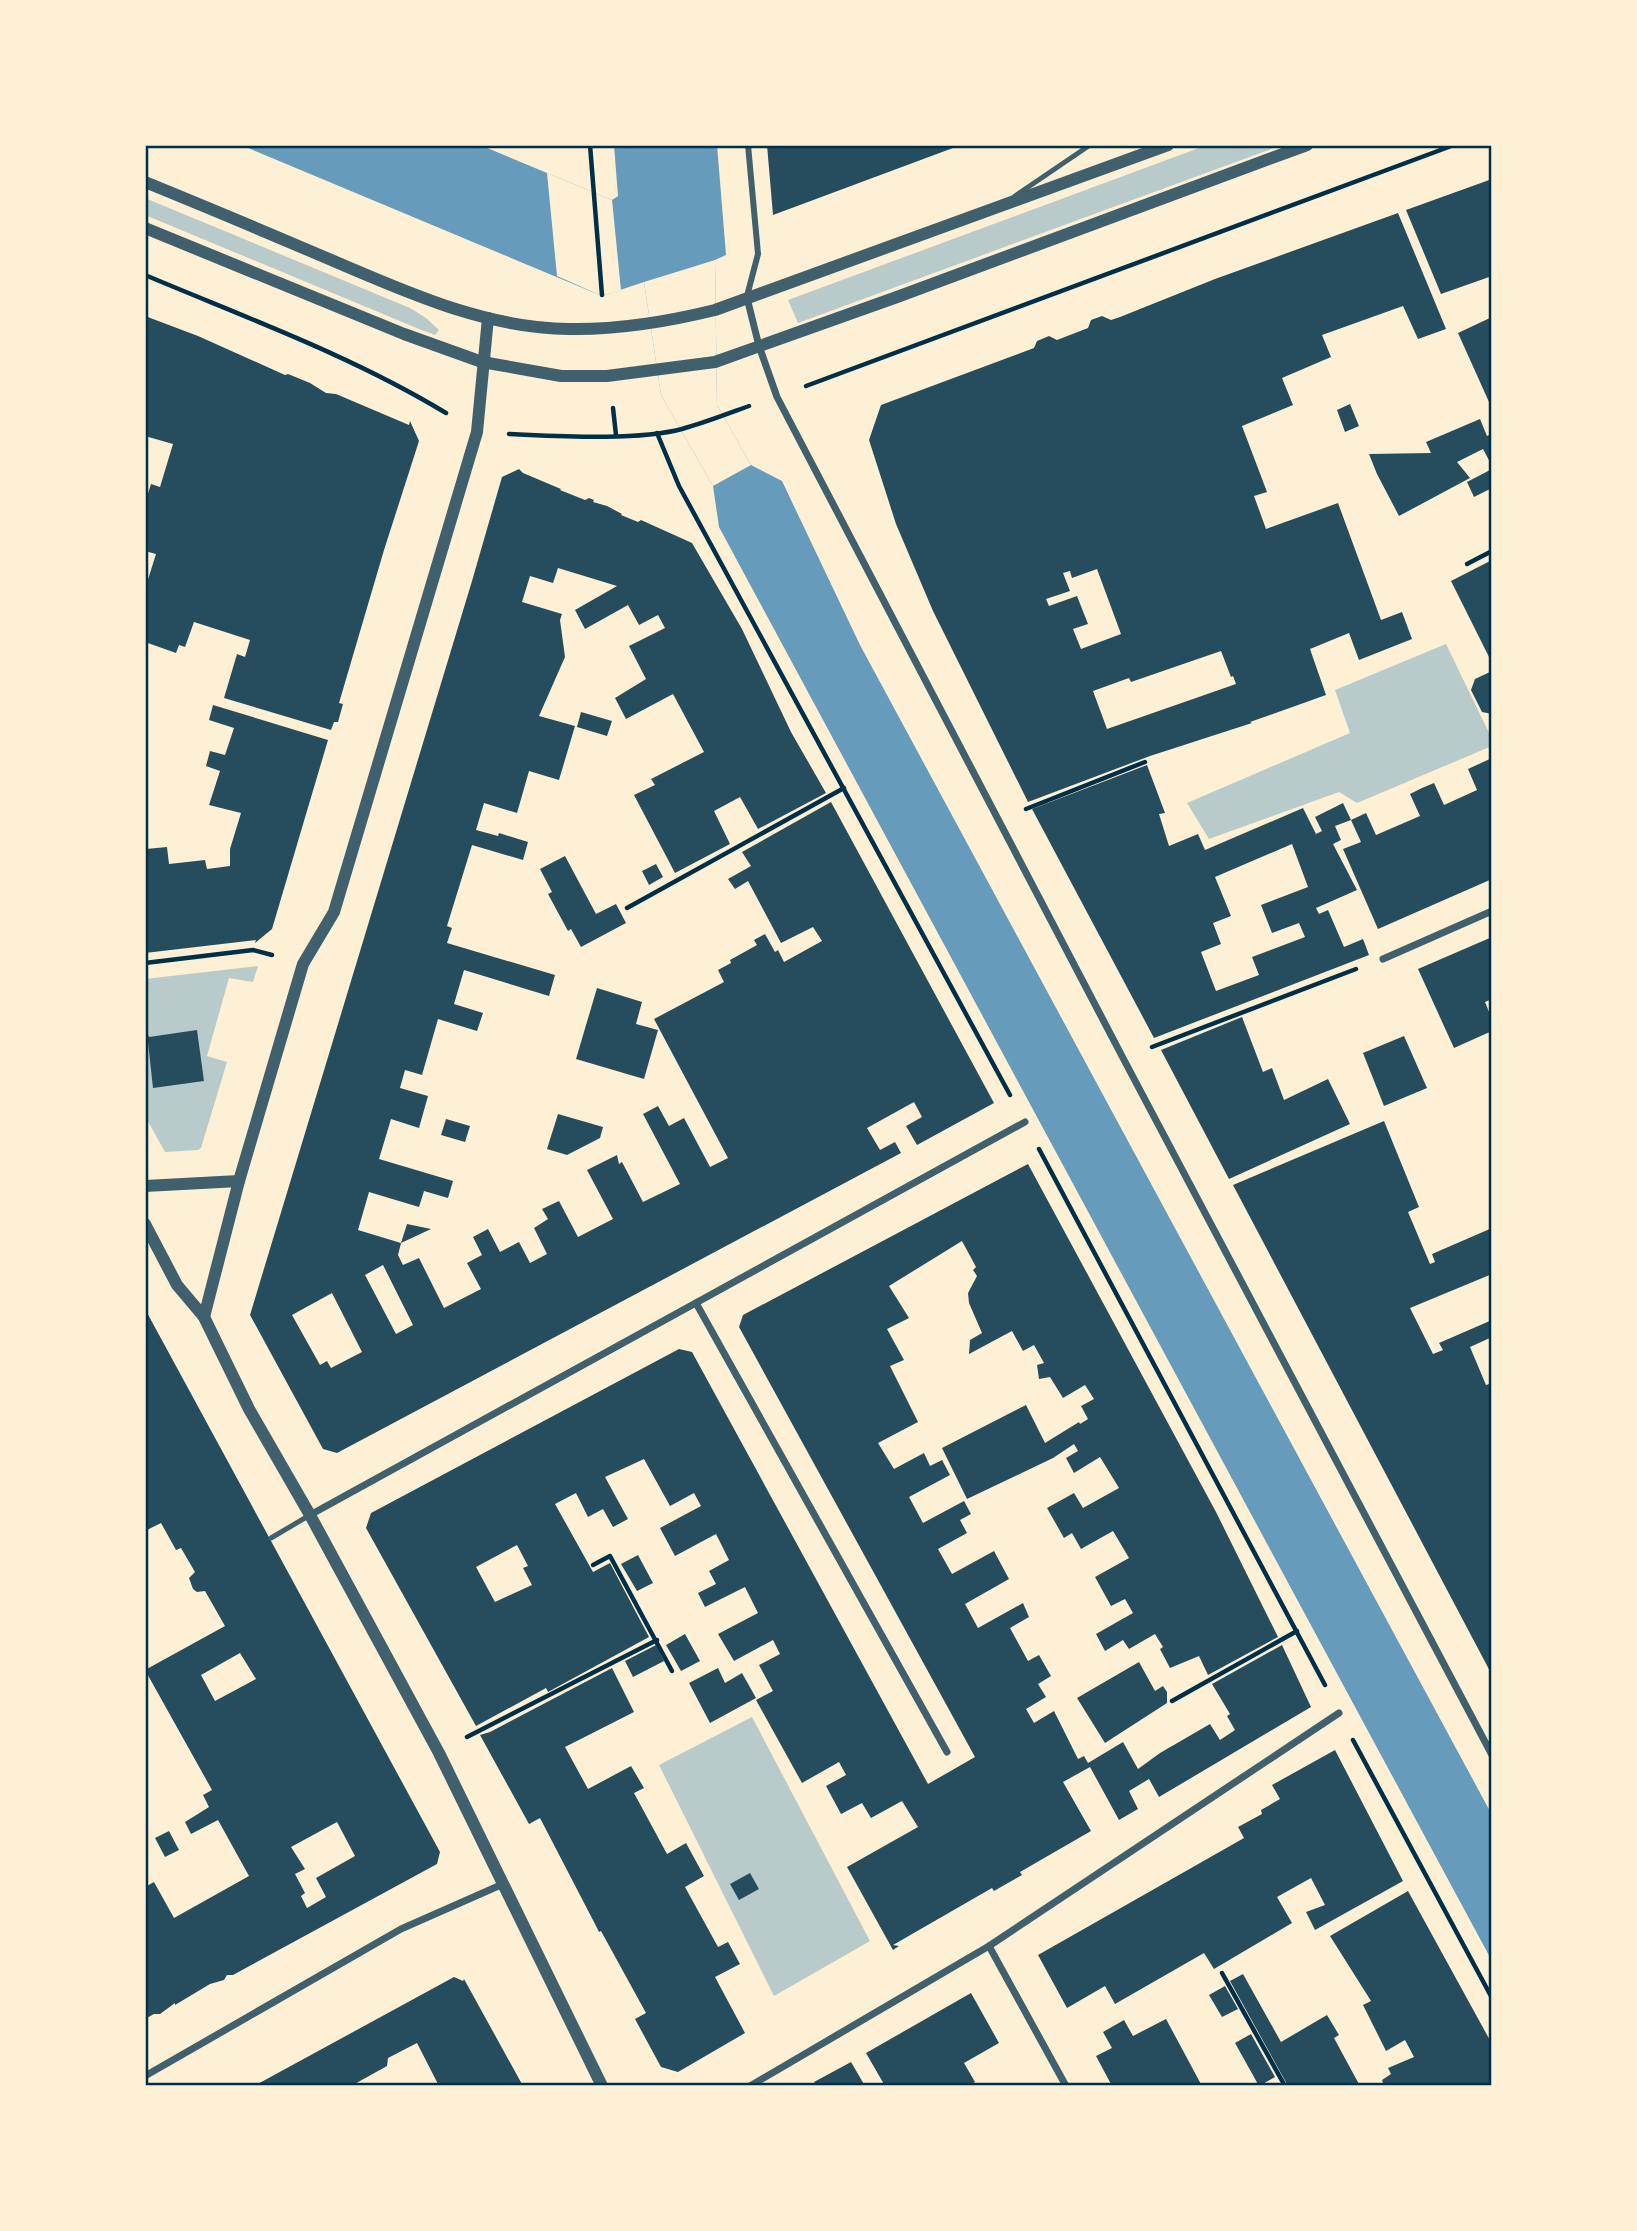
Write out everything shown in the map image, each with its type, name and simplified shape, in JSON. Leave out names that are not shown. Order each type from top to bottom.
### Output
[{"type":"street","points":[[748,145],[758,254],[747,298],[759,346],[777,397],[1123,1058],[1489,1743],[1492,1755]]},
{"type":"street","points":[[145,182],[427,300],[488,318],[539,327],[622,328],[715,310],[1168,145]]},
{"type":"street","points":[[145,228],[404,334],[482,362],[509,369],[561,376],[607,376],[715,362],[1307,145]]},
{"type":"street","points":[[204,1317],[239,1181],[303,964],[334,912],[477,432],[488,318]]},
{"type":"street","points":[[1383,959],[1492,911]]},
{"type":"street","points":[[310,1515],[1025,1122]]},
{"type":"street","points":[[145,1186],[239,1181]]},
{"type":"street","points":[[145,1224],[177,1285],[204,1317],[248,1409],[310,1515],[439,1753],[602,2086]]},
{"type":"street","points":[[696,1303],[947,1752]]},
{"type":"street","points":[[750,2086],[989,1946],[1339,1713]]},
{"type":"street","points":[[145,2076],[401,1929],[504,1884]]},
{"type":"street","points":[[989,1946],[1066,2086]]},
{"type":"lane","points":[[992,211],[1090,145]]},
{"type":"lane","points":[[271,1538],[310,1515]]},
{"type":"path","points":[[590,145],[601,296]]},
{"type":"path","points":[[777,397],[1454,145]]},
{"type":"path","points":[[145,275],[354,363],[406,389],[477,432],[540,435],[657,433],[681,429],[722,415]]},
{"type":"path","points":[[657,433],[679,486],[1025,1122],[1492,1998]]},
{"type":"path","points":[[1467,564],[1492,551]]},
{"type":"path","points":[[999,819],[1145,762]]},
{"type":"path","points":[[627,908],[844,788]]},
{"type":"path","points":[[145,963],[253,950],[303,964]]},
{"type":"path","points":[[1123,1058],[1383,959]]},
{"type":"path","points":[[593,1565],[610,1556],[672,1671]]},
{"type":"path","points":[[1172,1701],[1297,1631]]},
{"type":"path","points":[[485,1727],[657,1640]]},
{"type":"path","points":[[1222,1973],[1284,2086]]},
{"type":"shaded area","points":[[1207,145],[1282,145],[798,323],[788,300]]},
{"type":"shaded area","points":[[145,198],[410,308],[439,330],[435,335],[419,329],[145,215]]},
{"type":"shaded area","points":[[1446,644],[1492,739],[1492,746],[1357,803],[1339,792],[1209,839],[1187,803],[1350,733],[1335,690]]},
{"type":"shaded area","points":[[258,966],[253,982],[229,978],[207,1056],[227,1062],[201,1148],[165,1152],[145,1116],[145,979]]},
{"type":"shaded area","points":[[752,1717],[870,1941],[774,1996],[659,1765]]},
{"type":"water","points":[[241,145],[480,145],[612,200],[618,196],[614,145],[717,145],[726,255],[715,260],[717,405],[751,465],[782,481],[860,645],[1492,1815],[1492,1961],[719,527],[713,486],[661,395],[644,282],[602,296]]},
{"type":"pier","points":[[547,173],[612,200],[621,290],[602,296],[557,276]]},
{"type":"pier","points":[[715,260],[717,405],[751,465],[713,486],[661,395],[644,282]]},
{"type":"building","points":[[767,145],[961,145],[773,215]]},
{"type":"building","points":[[1492,179],[1492,276],[1441,294],[1406,210]]},
{"type":"building","points":[[1398,213],[1446,329],[1418,339],[1403,306],[1322,335],[1331,357],[1282,378],[1293,405],[1242,426],[1267,492],[1254,496],[1266,529],[1338,503],[1381,620],[1402,612],[1412,639],[1359,660],[1349,633],[1310,649],[1326,695],[1028,802],[933,611],[896,524],[869,440],[881,405],[1034,348],[1037,341],[1049,336],[1057,340],[1088,328],[1091,320],[1102,316],[1111,320]],"holes":[[[1097,569],[1121,634],[1081,649],[1073,629],[1088,624],[1077,596],[1049,606],[1046,599],[1070,591],[1063,573],[1070,571],[1072,578]],[[1221,651],[1236,684],[1107,729],[1093,691],[1129,678],[1131,682]]]},
{"type":"building","points":[[145,316],[310,383],[326,393],[336,394],[409,425],[410,421],[419,441],[339,703],[343,704],[338,722],[334,722],[331,730],[224,698],[237,654],[245,657],[250,640],[194,622],[185,647],[179,645],[176,653],[145,642],[145,589],[156,554],[145,551],[145,503],[151,484],[160,487],[173,444],[145,436]]},
{"type":"building","points":[[1492,317],[1492,401],[1489,402],[1458,333]]},
{"type":"building","points":[[1350,404],[1359,426],[1345,432],[1337,410]]},
{"type":"building","points":[[1480,419],[1487,436],[1492,434],[1492,466],[1483,449],[1457,462],[1470,478],[1399,516],[1369,454],[1431,453],[1426,442]]},
{"type":"building","points":[[519,469],[560,490],[585,500],[594,500],[593,502],[607,506],[621,515],[638,522],[641,520],[692,543],[742,629],[791,732],[826,793],[758,829],[740,797],[714,811],[730,844],[675,873],[634,795],[655,785],[651,779],[704,752],[673,694],[626,719],[615,698],[646,679],[629,646],[665,628],[658,615],[639,625],[628,605],[585,629],[575,610],[617,586],[558,568],[553,583],[530,576],[522,602],[562,614],[560,620],[565,657],[539,716],[575,726],[559,780],[529,771],[517,813],[484,803],[476,830],[498,836],[499,833],[528,842],[523,860],[472,845],[447,926],[452,928],[447,943],[555,975],[549,996],[464,970],[454,1004],[483,1013],[477,1031],[438,1019],[422,1075],[405,1070],[400,1088],[428,1096],[419,1128],[391,1119],[379,1159],[453,1181],[448,1198],[424,1191],[419,1207],[369,1192],[358,1230],[401,1243],[398,1255],[403,1265],[419,1258],[444,1308],[481,1289],[467,1263],[482,1255],[473,1237],[488,1229],[500,1252],[519,1242],[530,1263],[547,1254],[534,1228],[548,1219],[542,1209],[559,1201],[578,1237],[613,1219],[587,1170],[617,1155],[619,1164],[622,1162],[643,1202],[680,1184],[643,1114],[658,1106],[669,1126],[684,1118],[710,1167],[728,1158],[654,1019],[724,982],[718,970],[757,945],[754,940],[765,934],[784,962],[822,941],[813,927],[781,943],[748,881],[735,889],[728,879],[751,866],[742,852],[831,802],[994,1103],[917,1145],[906,1126],[922,1117],[914,1102],[867,1128],[880,1150],[895,1142],[901,1153],[337,1453],[323,1449],[250,1315],[502,477]],"holes":[[[383,1265],[413,1325],[396,1334],[365,1275]],[[332,1293],[362,1352],[331,1368],[327,1361],[320,1365],[292,1315]]]},
{"type":"building","points":[[1492,469],[1492,488],[1474,497],[1467,482]]},
{"type":"building","points":[[1492,560],[1492,663],[1451,581]]},
{"type":"building","points":[[1492,671],[1492,714],[1482,712],[1471,690],[1475,679]]},
{"type":"building","points":[[213,705],[328,740],[272,929],[255,943],[256,940],[145,953],[146,849],[167,847],[169,864],[205,860],[207,869],[230,866],[230,849],[241,813],[209,805],[220,771],[206,766],[210,751],[225,755],[234,728],[209,720]]},
{"type":"building","points":[[581,712],[612,721],[607,736],[577,727]]},
{"type":"building","points":[[1492,758],[1492,879],[1378,929],[1343,849],[1361,842],[1351,820],[1366,813],[1376,835],[1420,816],[1410,794],[1434,783],[1444,805],[1477,790],[1468,769]]},
{"type":"building","points":[[1147,765],[1165,813],[1159,814],[1169,846],[1198,834],[1205,850],[1303,808],[1316,834],[1322,831],[1315,817],[1343,803],[1351,820],[1335,826],[1341,840],[1333,844],[1357,890],[1316,908],[1319,914],[1328,910],[1344,947],[1363,939],[1369,955],[1154,1038],[1032,809]],"holes":[[[1292,844],[1308,887],[1261,905],[1272,933],[1299,923],[1305,937],[1252,957],[1259,975],[1216,991],[1201,952],[1221,944],[1213,923],[1231,916],[1215,877]]]},
{"type":"building","points":[[565,856],[596,914],[616,904],[626,923],[581,947],[571,929],[568,931],[548,894],[552,892],[540,869]]},
{"type":"building","points":[[656,864],[663,877],[649,885],[642,871]]},
{"type":"building","points":[[1492,937],[1492,999],[1485,1002],[1492,1019],[1492,1031],[1454,1048],[1418,969]]},
{"type":"building","points":[[597,988],[642,1002],[636,1024],[658,1030],[644,1079],[576,1059]]},
{"type":"building","points":[[1242,1017],[1263,1072],[1272,1068],[1284,1100],[1328,1079],[1350,1124],[1229,1179],[1161,1050]]},
{"type":"building","points":[[197,1030],[204,1081],[153,1088],[147,1033],[149,1037]]},
{"type":"building","points":[[1404,1036],[1427,1088],[1384,1106],[1363,1053]]},
{"type":"building","points":[[558,1114],[603,1127],[600,1138],[567,1155],[547,1149]]},
{"type":"building","points":[[446,1119],[470,1126],[465,1142],[441,1135]]},
{"type":"building","points":[[1384,1121],[1419,1207],[1408,1212],[1430,1264],[1435,1262],[1432,1254],[1492,1228],[1492,1274],[1410,1308],[1433,1354],[1443,1350],[1439,1343],[1492,1320],[1492,1337],[1470,1347],[1486,1385],[1492,1383],[1492,1675],[1233,1185]]},
{"type":"building","points":[[1028,1164],[1216,1512],[1278,1637],[1208,1675],[1199,1656],[1170,1668],[1155,1634],[1129,1649],[1123,1640],[1105,1651],[1096,1634],[1133,1613],[1125,1599],[1111,1606],[1095,1577],[1129,1558],[1113,1531],[1081,1549],[1072,1533],[1064,1538],[1047,1508],[1074,1493],[1083,1508],[1119,1488],[1100,1457],[1074,1473],[1066,1458],[1078,1451],[1074,1444],[1053,1458],[967,1499],[942,1448],[1026,1405],[1045,1443],[1088,1419],[1081,1406],[1094,1399],[1085,1385],[1063,1398],[1050,1377],[1039,1379],[1037,1365],[1044,1363],[1034,1345],[1023,1351],[1012,1331],[969,1354],[970,1340],[982,1333],[969,1303],[968,1293],[977,1276],[973,1270],[976,1267],[962,1241],[889,1286],[909,1318],[887,1329],[904,1360],[890,1366],[918,1422],[878,1443],[894,1469],[924,1453],[930,1466],[942,1460],[950,1475],[909,1497],[923,1523],[964,1501],[971,1514],[960,1520],[967,1533],[938,1549],[952,1574],[994,1551],[1009,1579],[965,1604],[978,1628],[1023,1603],[1029,1617],[1010,1628],[1028,1661],[1039,1655],[1051,1676],[1038,1684],[1046,1697],[1026,1709],[1034,1723],[1054,1711],[1078,1759],[1084,1756],[1088,1763],[1123,1742],[1138,1769],[1210,1724],[1220,1740],[1235,1730],[1227,1716],[1230,1714],[1212,1684],[1282,1645],[1311,1707],[1159,1797],[1149,1779],[1129,1791],[1138,1809],[1119,1820],[1090,1767],[1063,1782],[1091,1831],[1020,1872],[1022,1875],[994,1891],[992,1888],[893,1945],[899,1946],[893,1950],[847,1867],[918,1827],[902,1801],[871,1818],[862,1803],[841,1814],[826,1786],[846,1775],[839,1762],[802,1783],[756,1700],[773,1691],[759,1665],[780,1654],[773,1640],[734,1661],[718,1634],[758,1613],[745,1587],[705,1607],[698,1593],[716,1584],[709,1571],[729,1560],[716,1534],[675,1556],[660,1528],[701,1506],[694,1493],[670,1506],[644,1459],[605,1477],[628,1519],[613,1527],[603,1509],[588,1517],[576,1493],[555,1504],[593,1572],[610,1563],[649,1637],[548,1692],[546,1688],[476,1726],[366,1528],[371,1513],[679,1349],[692,1352],[928,1784],[975,1757],[739,1327],[743,1315]],"holes":[[[517,1545],[528,1566],[523,1568],[532,1585],[495,1602],[476,1567]]]},
{"type":"building","points":[[407,1224],[431,1229],[401,1243]]},
{"type":"building","points":[[145,1309],[440,1852],[437,1864],[233,1975],[227,1975],[224,1980],[210,1984],[160,2014],[145,2019],[145,1887],[154,1882],[174,1918],[249,1876],[218,1820],[191,1834],[185,1822],[209,1807],[203,1795],[212,1790],[145,1670],[225,1626],[205,1591],[197,1592],[193,1589],[189,1578],[195,1572],[181,1548],[176,1550],[161,1523],[145,1531]],"holes":[[[240,1653],[256,1679],[215,1701],[201,1675]],[[337,1822],[355,1856],[316,1878],[326,1897],[307,1908],[301,1896],[305,1893],[295,1874],[305,1869],[291,1847]]]},
{"type":"building","points":[[638,1555],[653,1583],[637,1591],[621,1564]]},
{"type":"building","points":[[685,1634],[700,1661],[681,1671],[666,1645]]},
{"type":"building","points":[[656,1645],[664,1661],[633,1677],[625,1661]]},
{"type":"building","points":[[1139,1662],[1155,1691],[1163,1686],[1167,1692],[1167,1703],[1105,1743],[1077,1698]]},
{"type":"building","points":[[612,1668],[634,1712],[565,1747],[588,1789],[631,1766],[644,1788],[634,1793],[667,1854],[686,1843],[704,1876],[685,1887],[718,1947],[728,1942],[740,1964],[715,1977],[745,2033],[678,2072],[661,2067],[635,2019],[646,2013],[601,1931],[599,1932],[540,1818],[529,1824],[480,1735]]},
{"type":"building","points":[[718,1668],[725,1683],[742,1673],[756,1698],[710,1723],[689,1683]]},
{"type":"building","points":[[1335,1750],[1403,1881],[1315,1930],[1306,1912],[1325,1905],[1311,1878],[1277,1897],[1292,1923],[1214,1969],[1204,1953],[1115,2004],[1105,1986],[1067,2008],[1038,1955],[1244,1838],[1238,1827],[1262,1814],[1261,1810],[1280,1799],[1272,1785]]},
{"type":"building","points":[[169,1831],[179,1850],[165,1857],[155,1838]]},
{"type":"building","points":[[750,1873],[759,1889],[739,1900],[730,1884]]},
{"type":"building","points":[[1408,1891],[1492,2044],[1492,2086],[1384,2086],[1382,2080],[1391,2074],[1388,2068],[1414,2057],[1405,2040],[1386,2051],[1363,2005],[1371,2001],[1330,1936]]},
{"type":"building","points":[[1243,1974],[1281,2042],[1327,2015],[1339,2035],[1334,2038],[1360,2086],[1288,2086],[1230,1981]]},
{"type":"building","points":[[454,1977],[463,1981],[464,1979],[523,2086],[439,2086],[417,2043],[388,2058],[387,2066],[351,2086],[254,2086]]},
{"type":"building","points":[[1225,1986],[1238,2009],[1222,2017],[1209,1995]]},
{"type":"building","points":[[971,1993],[999,2043],[964,2063],[975,2082],[969,2086],[885,2086],[866,2053]]},
{"type":"building","points":[[1166,2019],[1202,2086],[1112,2086],[1096,2056],[1112,2048],[1103,2032],[1124,2020],[1133,2036]]},
{"type":"building","points":[[1251,2034],[1275,2077],[1259,2086],[1235,2043]]},
{"type":"building","points":[[851,2062],[865,2086],[816,2086],[814,2082]]}]
